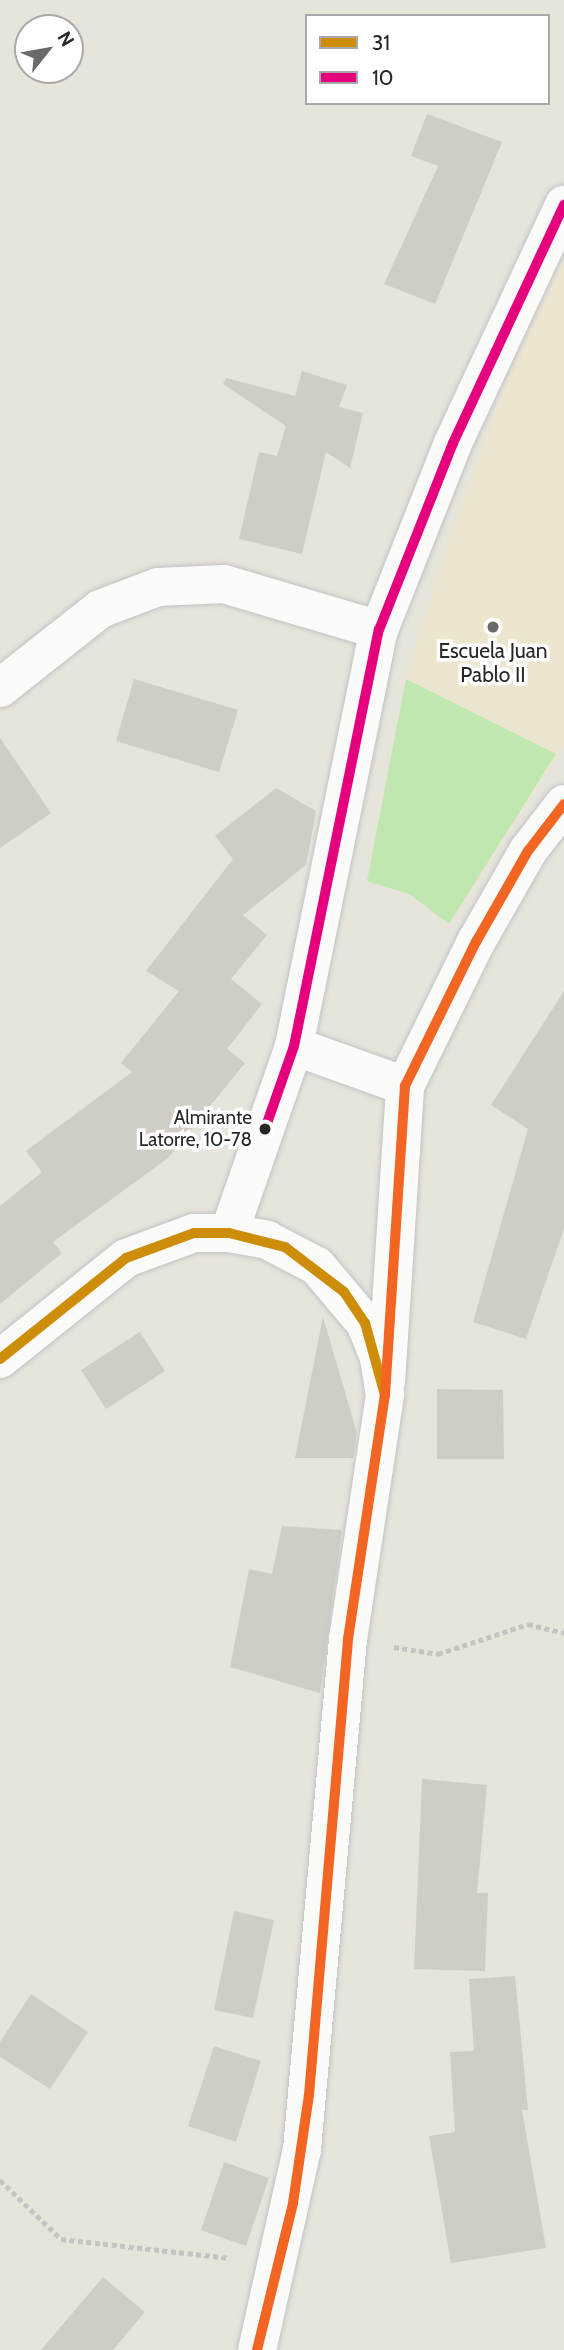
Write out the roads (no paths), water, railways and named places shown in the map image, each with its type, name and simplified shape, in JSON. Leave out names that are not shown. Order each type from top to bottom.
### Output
[{"type":"street","points":[[229,1233],[294,1046],[379,630],[453,443],[564,205]]},
{"type":"street","points":[[0,688],[100,609],[158,587],[224,584],[379,630]]},
{"type":"street","points":[[257,2350],[280,2265],[309,2095],[348,1639],[385,1395],[405,1086],[483,931],[528,851],[564,804]]},
{"type":"street","points":[[294,1046],[405,1086]]},
{"type":"street","points":[[0,1359],[126,1258],[182,1236],[229,1233],[285,1247],[344,1292],[370,1334],[385,1395]]},
{"type":"place","name":"Escuela Juan Pablo II","points":[[493,627]]},
{"type":"place","name":"Almirante Latorre, 10-78","points":[[265,1129]]}]
